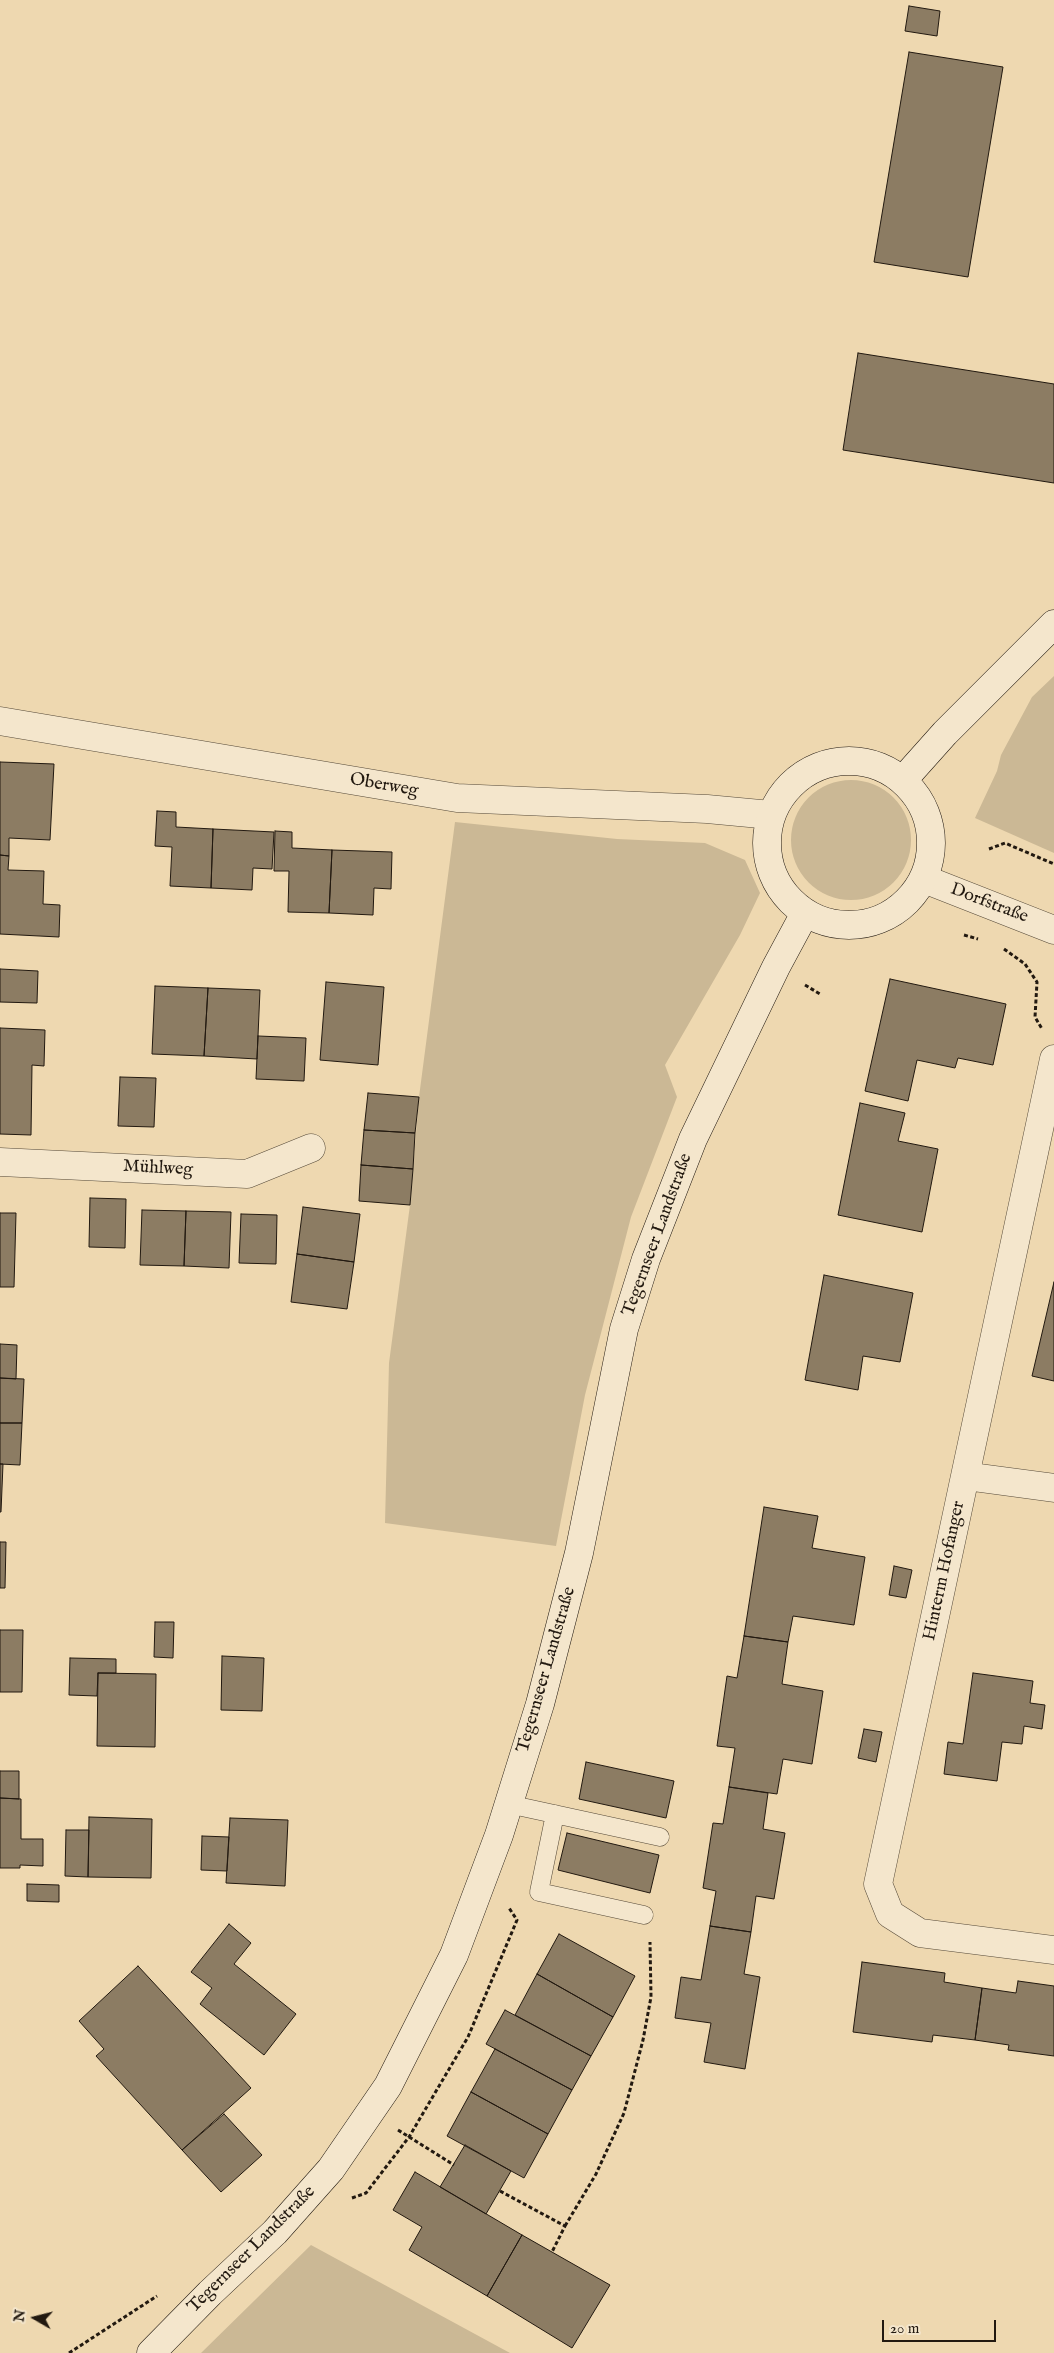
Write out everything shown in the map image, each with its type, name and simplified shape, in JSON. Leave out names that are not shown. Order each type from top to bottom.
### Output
[{"type":"street","points":[[903,780],[945,733],[1054,624]]},
{"type":"street","name":"Oberweg","points":[[0,721],[458,798],[707,809],[771,814]]},
{"type":"street","points":[[856,760],[882,766],[903,780],[921,801],[930,826],[932,853],[924,879],[911,898],[893,913],[872,923],[849,926],[834,924],[805,913],[787,898],[775,879],[768,857],[767,841],[771,814],[786,789],[806,772],[830,762],[856,760]]},
{"type":"street","name":"Dorfstraße","points":[[924,879],[1054,930]]},
{"type":"street","name":"Tegernseer Landstraße","points":[[151,2353],[210,2293],[275,2232],[331,2169],[388,2086],[454,1955],[508,1804],[540,1704],[577,1562],[624,1329],[646,1259],[693,1140],[776,967],[805,913]]},
{"type":"street","name":"Hinterm Hofanger","points":[[1054,1059],[878,1884],[890,1914],[920,1933],[1054,1950]]},
{"type":"street","name":"Mühlweg","points":[[0,1162],[247,1174],[311,1148]]},
{"type":"street","points":[[965,1476],[1054,1488]]},
{"type":"lane","points":[[508,1804],[660,1837]]},
{"type":"lane","points":[[555,1814],[539,1892],[644,1915]]},
{"type":"path","points":[[989,850],[1005,843],[1054,864]]},
{"type":"path","points":[[964,935],[981,940]]},
{"type":"path","points":[[998,944],[1025,964],[1037,982],[1035,1017],[1044,1032]]},
{"type":"path","points":[[552,2252],[596,2174],[624,2114],[643,2040],[651,1997],[652,1946],[644,1915]]},
{"type":"path","points":[[369,2113],[454,2165]]},
{"type":"path","points":[[500,2191],[565,2226]]},
{"type":"path","points":[[69,2353],[159,2295]]},
{"type":"shaded area","points":[[1054,676],[1054,853],[975,818],[997,771],[1001,755],[1032,697]]},
{"type":"shaded area","points":[[851,780],[874,784],[894,797],[907,817],[911,840],[907,863],[894,883],[874,896],[851,900],[828,896],[808,883],[795,863],[791,840],[795,817],[808,797],[828,784]]},
{"type":"shaded area","points":[[455,822],[617,839],[705,843],[745,860],[760,893],[740,935],[665,1065],[677,1097],[631,1217],[585,1395],[556,1546],[385,1523],[389,1363],[410,1205],[419,1097]]},
{"type":"shaded area","points":[[311,2245],[510,2353],[201,2353]]},
{"type":"building","points":[[909,6],[940,11],[937,36],[905,31]]},
{"type":"building","points":[[909,52],[1003,67],[968,277],[874,262]]},
{"type":"building","points":[[858,353],[1054,384],[1054,483],[843,450]]},
{"type":"building","points":[[0,762],[54,764],[50,840],[9,838],[9,856],[0,855]]},
{"type":"building","points":[[157,811],[176,812],[176,827],[213,829],[211,888],[170,886],[172,847],[155,846]]},
{"type":"building","points":[[213,829],[274,832],[272,869],[253,868],[252,890],[211,888]]},
{"type":"building","points":[[275,831],[292,832],[292,848],[332,850],[329,913],[288,912],[289,871],[274,871]]},
{"type":"building","points":[[332,850],[392,852],[391,889],[374,888],[373,915],[329,913]]},
{"type":"building","points":[[0,855],[9,856],[8,870],[44,871],[43,904],[60,905],[59,937],[0,934]]},
{"type":"building","points":[[0,969],[38,971],[37,1003],[0,1002]]},
{"type":"building","points":[[890,979],[1006,1004],[993,1065],[958,1058],[955,1068],[917,1060],[908,1101],[865,1091]]},
{"type":"building","points":[[326,982],[384,987],[378,1065],[320,1060]]},
{"type":"building","points":[[155,986],[208,988],[204,1056],[152,1054]]},
{"type":"building","points":[[208,988],[260,990],[257,1059],[204,1056]]},
{"type":"building","points":[[0,1028],[45,1030],[44,1066],[32,1065],[31,1135],[0,1134]]},
{"type":"building","points":[[258,1036],[306,1038],[304,1081],[256,1079]]},
{"type":"building","points":[[120,1077],[156,1078],[154,1127],[118,1126]]},
{"type":"building","points":[[368,1093],[419,1097],[415,1133],[364,1130]]},
{"type":"building","points":[[860,1103],[905,1113],[898,1141],[938,1149],[922,1232],[838,1215]]},
{"type":"building","points":[[364,1130],[415,1133],[413,1169],[361,1165]]},
{"type":"building","points":[[361,1165],[413,1169],[410,1205],[359,1201]]},
{"type":"building","points":[[90,1198],[126,1199],[125,1248],[89,1247]]},
{"type":"building","points":[[303,1207],[360,1214],[354,1262],[297,1254]]},
{"type":"building","points":[[142,1210],[186,1211],[184,1266],[140,1265]]},
{"type":"building","points":[[186,1211],[231,1212],[229,1268],[184,1266]]},
{"type":"building","points":[[0,1213],[16,1213],[14,1287],[0,1287]]},
{"type":"building","points":[[241,1214],[277,1215],[276,1264],[239,1263]]},
{"type":"building","points":[[297,1254],[354,1262],[347,1309],[291,1302]]},
{"type":"building","points":[[824,1275],[913,1293],[900,1362],[863,1356],[858,1390],[805,1380]]},
{"type":"building","points":[[1054,1282],[1054,1381],[1032,1376]]},
{"type":"building","points":[[0,1344],[17,1345],[16,1379],[0,1378]]},
{"type":"building","points":[[0,1378],[24,1379],[22,1423],[0,1423]]},
{"type":"building","points":[[0,1423],[22,1423],[20,1465],[0,1464]]},
{"type":"building","points":[[0,1464],[3,1464],[1,1512],[0,1512]]},
{"type":"building","points":[[764,1507],[818,1516],[812,1548],[865,1557],[854,1625],[793,1616],[788,1642],[744,1636]]},
{"type":"building","points":[[0,1542],[6,1542],[5,1588],[0,1588]]},
{"type":"building","points":[[894,1566],[912,1570],[906,1598],[889,1595]]},
{"type":"building","points":[[155,1622],[174,1622],[173,1658],[154,1657]]},
{"type":"building","points":[[0,1630],[23,1630],[22,1692],[0,1692]]},
{"type":"building","points":[[744,1636],[788,1642],[782,1684],[823,1691],[812,1764],[783,1759],[777,1794],[729,1787],[735,1748],[717,1746],[727,1676],[737,1678]]},
{"type":"building","points":[[222,1656],[264,1658],[262,1711],[221,1710]]},
{"type":"building","points":[[70,1658],[116,1659],[116,1673],[98,1673],[97,1696],[69,1695]]},
{"type":"building","points":[[98,1673],[156,1674],[155,1747],[97,1746]]},
{"type":"building","points":[[973,1673],[1033,1681],[1030,1703],[1045,1705],[1042,1729],[1024,1726],[1022,1744],[1002,1742],[997,1781],[944,1774],[948,1742],[963,1744]]},
{"type":"building","points":[[864,1729],[882,1732],[876,1762],[858,1758]]},
{"type":"building","points":[[586,1762],[674,1781],[666,1818],[579,1799]]},
{"type":"building","points":[[0,1771],[19,1771],[19,1799],[0,1798]]},
{"type":"building","points":[[729,1787],[768,1793],[763,1829],[785,1833],[774,1899],[756,1896],[751,1932],[710,1926],[716,1891],[703,1888],[713,1823],[723,1824]]},
{"type":"building","points":[[0,1798],[21,1799],[21,1839],[43,1839],[43,1866],[20,1865],[20,1868],[0,1868]]},
{"type":"building","points":[[89,1817],[152,1819],[151,1878],[88,1877]]},
{"type":"building","points":[[230,1818],[288,1820],[285,1886],[226,1883]]},
{"type":"building","points":[[66,1830],[89,1830],[88,1877],[65,1876]]},
{"type":"building","points":[[567,1833],[659,1855],[650,1893],[558,1870]]},
{"type":"building","points":[[202,1836],[229,1837],[227,1871],[201,1870]]},
{"type":"building","points":[[27,1884],[59,1885],[59,1902],[27,1901]]},
{"type":"building","points":[[229,1924],[251,1943],[234,1964],[296,2014],[264,2055],[200,2004],[212,1988],[191,1972]]},
{"type":"building","points":[[710,1926],[751,1932],[744,1974],[760,1977],[745,2069],[704,2062],[711,2023],[675,2018],[681,1977],[701,1980]]},
{"type":"building","points":[[559,1934],[635,1976],[613,2017],[537,1974]]},
{"type":"building","points":[[862,1962],[945,1973],[944,1982],[982,1988],[975,2040],[933,2035],[932,2042],[853,2032]]},
{"type":"building","points":[[138,1966],[251,2088],[182,2150],[96,2056],[104,2049],[79,2021]]},
{"type":"building","points":[[537,1974],[613,2017],[591,2056],[515,2015]]},
{"type":"building","points":[[1018,1981],[1054,1986],[1054,2056],[1008,2050],[1009,2045],[975,2040],[982,1988],[1016,1993]]},
{"type":"building","points":[[505,2010],[591,2056],[572,2090],[486,2044]]},
{"type":"building","points":[[495,2049],[572,2090],[548,2134],[471,2092]]},
{"type":"building","points":[[471,2092],[548,2134],[524,2178],[447,2136]]},
{"type":"building","points":[[224,2114],[262,2155],[221,2192],[182,2150]]},
{"type":"building","points":[[465,2145],[511,2171],[486,2214],[440,2187]]},
{"type":"building","points":[[415,2172],[522,2235],[487,2296],[409,2250],[422,2227],[393,2210]]},
{"type":"building","points":[[522,2235],[610,2285],[572,2348],[487,2296]]}]
